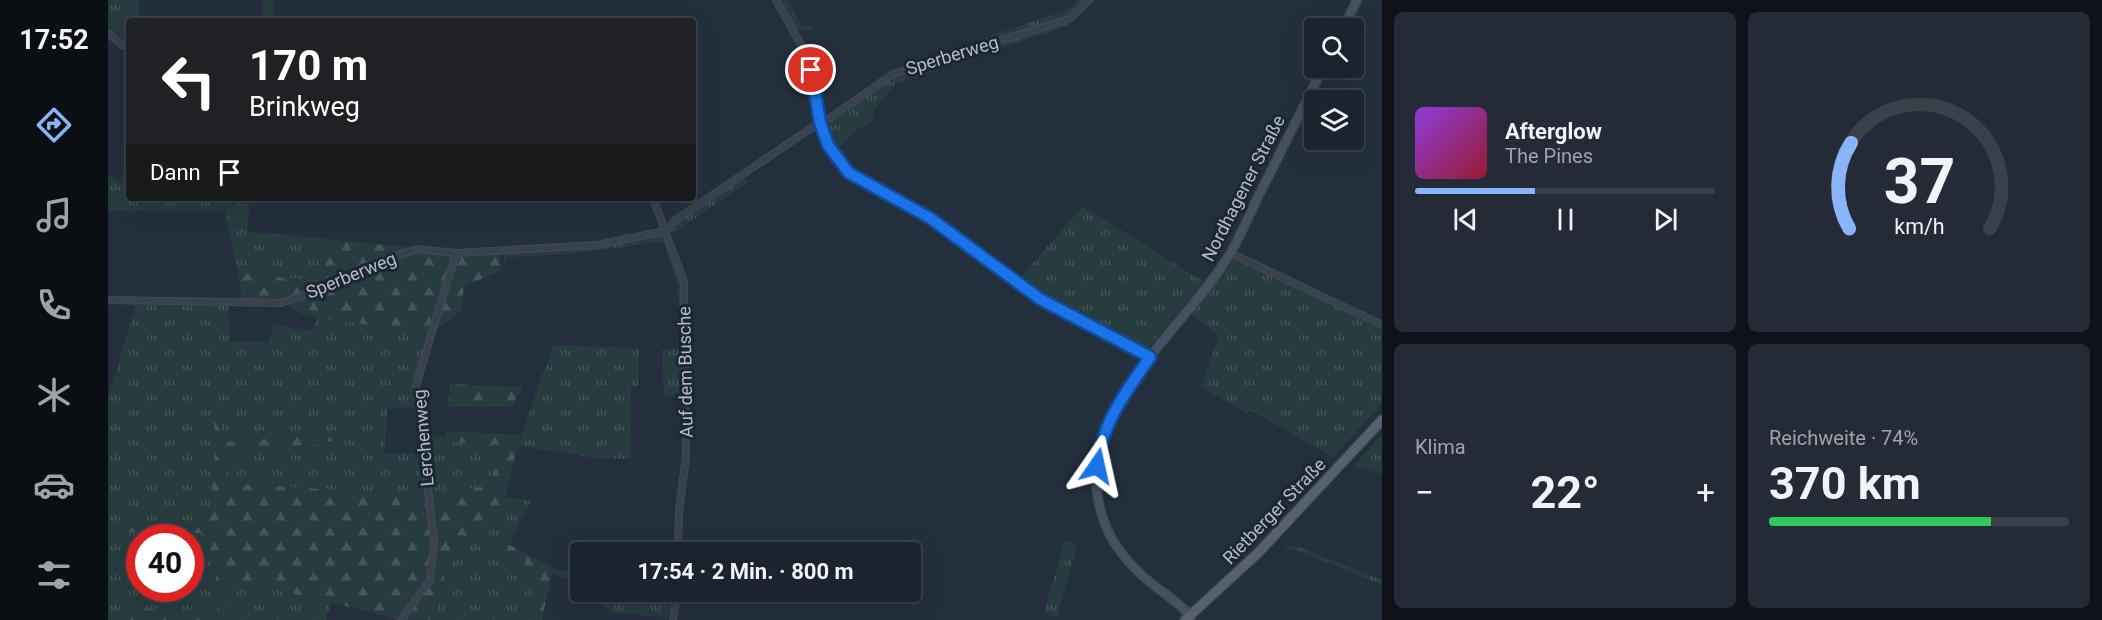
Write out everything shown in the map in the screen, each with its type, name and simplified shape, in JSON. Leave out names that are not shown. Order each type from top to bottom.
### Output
[{"type":"main road","name":"Rietberger Straße","points":[[1188,618],[1258,553],[1382,420]]},
{"type":"street","points":[[777,0],[808,57],[820,122],[828,145],[849,173],[930,218],[1040,299],[1150,357]]},
{"type":"street","name":"Sperberweg","points":[[108,300],[280,303],[328,287],[368,265],[417,249],[456,253],[597,245],[665,231],[674,221],[893,74],[1069,19],[1089,0]]},
{"type":"street","points":[[1348,18],[1357,0]]},
{"type":"street","points":[[108,33],[126,46]]},
{"type":"street","name":"Nordhagener Straße","points":[[1188,618],[1130,564],[1105,524],[1096,480],[1102,438],[1115,408],[1150,357],[1208,287],[1231,253],[1318,78]]},
{"type":"street","name":"Auf dem Busche","points":[[654,201],[684,282],[686,456],[678,542]]},
{"type":"street","points":[[662,221],[674,221]]},
{"type":"street","name":"Lerchenweg","points":[[400,620],[430,580],[434,543],[416,385],[456,253]]},
{"type":"street","points":[[1231,253],[1382,325]]},
{"type":"street","points":[[673,620],[675,602]]},
{"type":"green space","points":[[108,0],[138,0],[140,18],[126,18],[126,41],[108,26]]},
{"type":"green space","points":[[263,0],[273,0],[273,18],[263,18]]},
{"type":"green space","points":[[779,0],[788,0],[801,25],[812,26],[813,31],[796,30]]},
{"type":"green space","points":[[1078,0],[1088,0],[1069,17],[984,44],[986,37],[1067,10]]},
{"type":"green space","points":[[1068,22],[1068,26],[895,84],[872,113],[874,121],[855,131],[835,151],[829,144],[823,124],[894,75]]},
{"type":"green space","points":[[126,160],[126,201],[226,201],[226,203],[250,204],[247,232],[315,238],[331,282],[238,273],[225,211],[108,211],[108,175],[121,181]]},
{"type":"green space","points":[[742,177],[748,182],[675,232],[671,229],[676,223]]},
{"type":"green space","points":[[1083,206],[1204,282],[1146,351],[1043,296],[1019,279]]},
{"type":"green space","points":[[663,233],[682,283],[685,395],[664,397],[662,349],[680,349],[678,286],[664,244],[659,241],[582,252],[506,257],[504,270],[504,253],[546,250]]},
{"type":"green space","points":[[315,238],[415,248],[450,255],[452,258],[431,330],[397,329],[321,318],[301,314],[279,301],[242,301],[238,273],[331,282]]},
{"type":"green space","points":[[500,253],[501,270],[464,287],[461,311],[436,330],[458,254]]},
{"type":"green space","points":[[1234,259],[1382,330],[1382,404],[1333,457],[1250,410],[1247,413],[1201,387],[1219,336],[1191,314]]},
{"type":"green space","points":[[136,305],[228,306],[230,342],[268,342],[274,325],[313,331],[317,317],[397,329],[431,330],[414,383],[414,408],[388,409],[384,454],[421,452],[426,491],[418,495],[227,483],[228,464],[235,454],[335,442],[336,434],[223,442],[220,421],[214,421],[215,451],[209,524],[108,524],[108,398]]},
{"type":"green space","points":[[552,345],[639,348],[638,386],[631,387],[631,459],[598,458],[518,446],[542,375],[551,356]]},
{"type":"green space","points":[[450,384],[523,387],[511,407],[448,407]]},
{"type":"green space","points":[[220,420],[223,442],[336,434],[335,441],[236,454],[228,464],[228,483],[418,495],[430,488],[436,491],[484,487],[511,445],[423,441],[423,436],[445,437],[446,431],[521,435],[505,497],[483,524],[483,531],[554,568],[570,572],[570,580],[552,574],[542,620],[529,620],[536,568],[461,535],[449,552],[435,616],[449,620],[399,619],[233,579],[225,595],[216,594],[216,575],[204,533],[204,524],[209,524],[215,451],[214,421]]},
{"type":"green space","points":[[1382,434],[1382,474],[1354,466]]},
{"type":"green space","points":[[423,441],[511,444],[484,487],[436,491],[430,488]]},
{"type":"green space","points":[[505,497],[531,501],[509,545],[483,531],[483,524]]},
{"type":"green space","points":[[108,524],[126,524],[126,532],[108,532]]},
{"type":"green space","points":[[108,532],[126,532],[126,602],[204,602],[204,533],[216,575],[217,594],[232,579],[331,601],[326,620],[229,620],[227,605],[219,605],[215,618],[193,617],[148,608],[122,609],[120,620],[108,620]]},
{"type":"green space","points":[[461,535],[536,568],[529,620],[449,620],[435,616],[449,552]]},
{"type":"green space","points":[[1065,540],[1077,546],[1057,617],[1044,612]]},
{"type":"green space","points":[[1284,545],[1301,548],[1382,580],[1382,585],[1284,547]]},
{"type":"green space","points":[[597,602],[670,602],[669,617],[614,613]]},
{"type":"green space","points":[[219,605],[227,605],[229,620],[120,620],[122,609],[148,608],[192,617],[215,618]]},
{"type":"route","points":[[811,70],[817,109],[828,145],[849,173],[930,218],[1040,299],[1150,357],[1115,408],[1102,438],[1097,466]]}]
